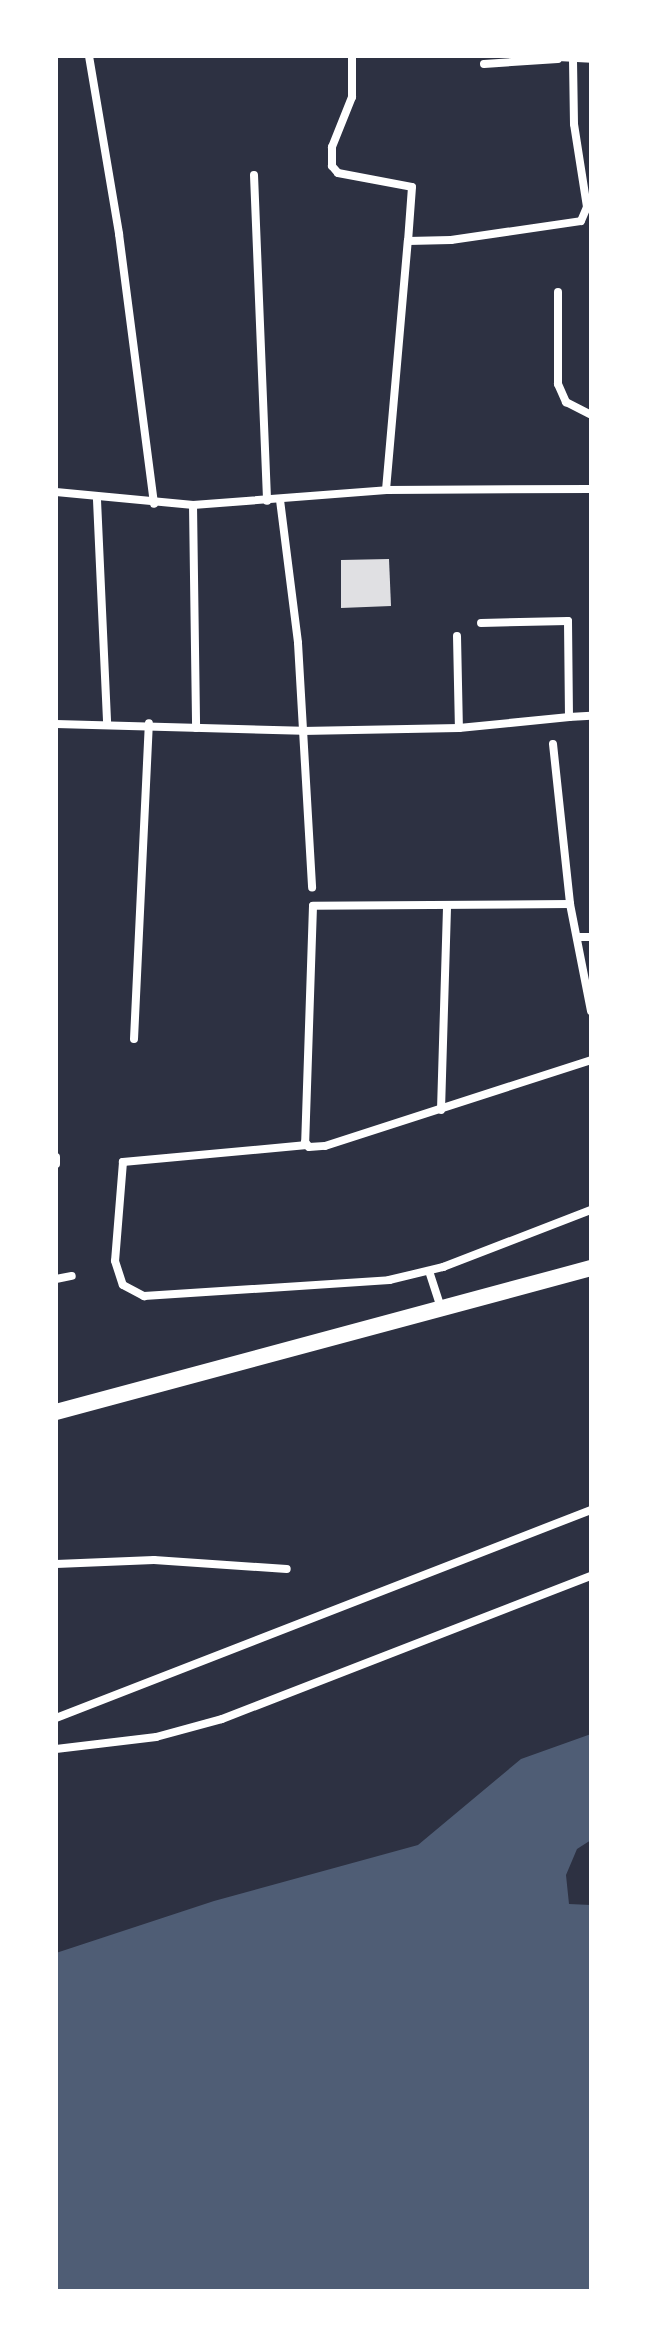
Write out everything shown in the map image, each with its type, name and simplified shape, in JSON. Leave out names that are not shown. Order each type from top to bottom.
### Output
[{"type":"main road","points":[[56,1412],[591,1268]]},
{"type":"street","points":[[89,56],[119,234],[154,504]]},
{"type":"street","points":[[352,56],[352,97],[332,147],[332,166],[338,173],[412,187],[386,490]]},
{"type":"street","points":[[484,64],[558,57],[591,59]]},
{"type":"street","points":[[408,241],[451,240],[581,221],[587,207],[574,124],[573,58]]},
{"type":"street","points":[[254,175],[267,501]]},
{"type":"street","points":[[558,292],[558,384],[566,402],[591,415]]},
{"type":"street","points":[[56,492],[97,500],[193,505],[386,490],[591,489]]},
{"type":"street","points":[[97,500],[107,723]]},
{"type":"street","points":[[280,500],[298,643],[312,888]]},
{"type":"street","points":[[193,505],[196,728]]},
{"type":"street","points":[[481,623],[568,621],[569,717]]},
{"type":"street","points":[[457,636],[459,728]]},
{"type":"street","points":[[56,724],[149,723],[196,728],[302,731],[459,728],[591,716]]},
{"type":"street","points":[[134,1039],[149,723]]},
{"type":"street","points":[[553,744],[570,904],[591,1011]]},
{"type":"street","points":[[307,1145],[313,906],[447,908],[570,904]]},
{"type":"street","points":[[441,1110],[447,908]]},
{"type":"street","points":[[578,937],[591,937]]},
{"type":"street","points":[[591,1060],[325,1146],[307,1145],[123,1162],[115,1261],[123,1285],[144,1296],[389,1280],[429,1271],[591,1210]]},
{"type":"street","points":[[56,1157],[56,1164]]},
{"type":"street","points":[[429,1271],[441,1308]]},
{"type":"street","points":[[56,1279],[72,1276]]},
{"type":"street","points":[[56,1718],[591,1510]]},
{"type":"street","points":[[56,1564],[154,1560],[287,1569]]},
{"type":"street","points":[[56,1749],[156,1737],[222,1719],[591,1576]]},
{"type":"water","points":[[591,1734],[591,1840],[577,1849],[566,1875],[569,1904],[591,1905],[591,2291],[56,2291],[56,1953],[214,1901],[418,1845],[521,1759]]},
{"type":"building","points":[[389,559],[391,606],[341,608],[341,560]]}]
